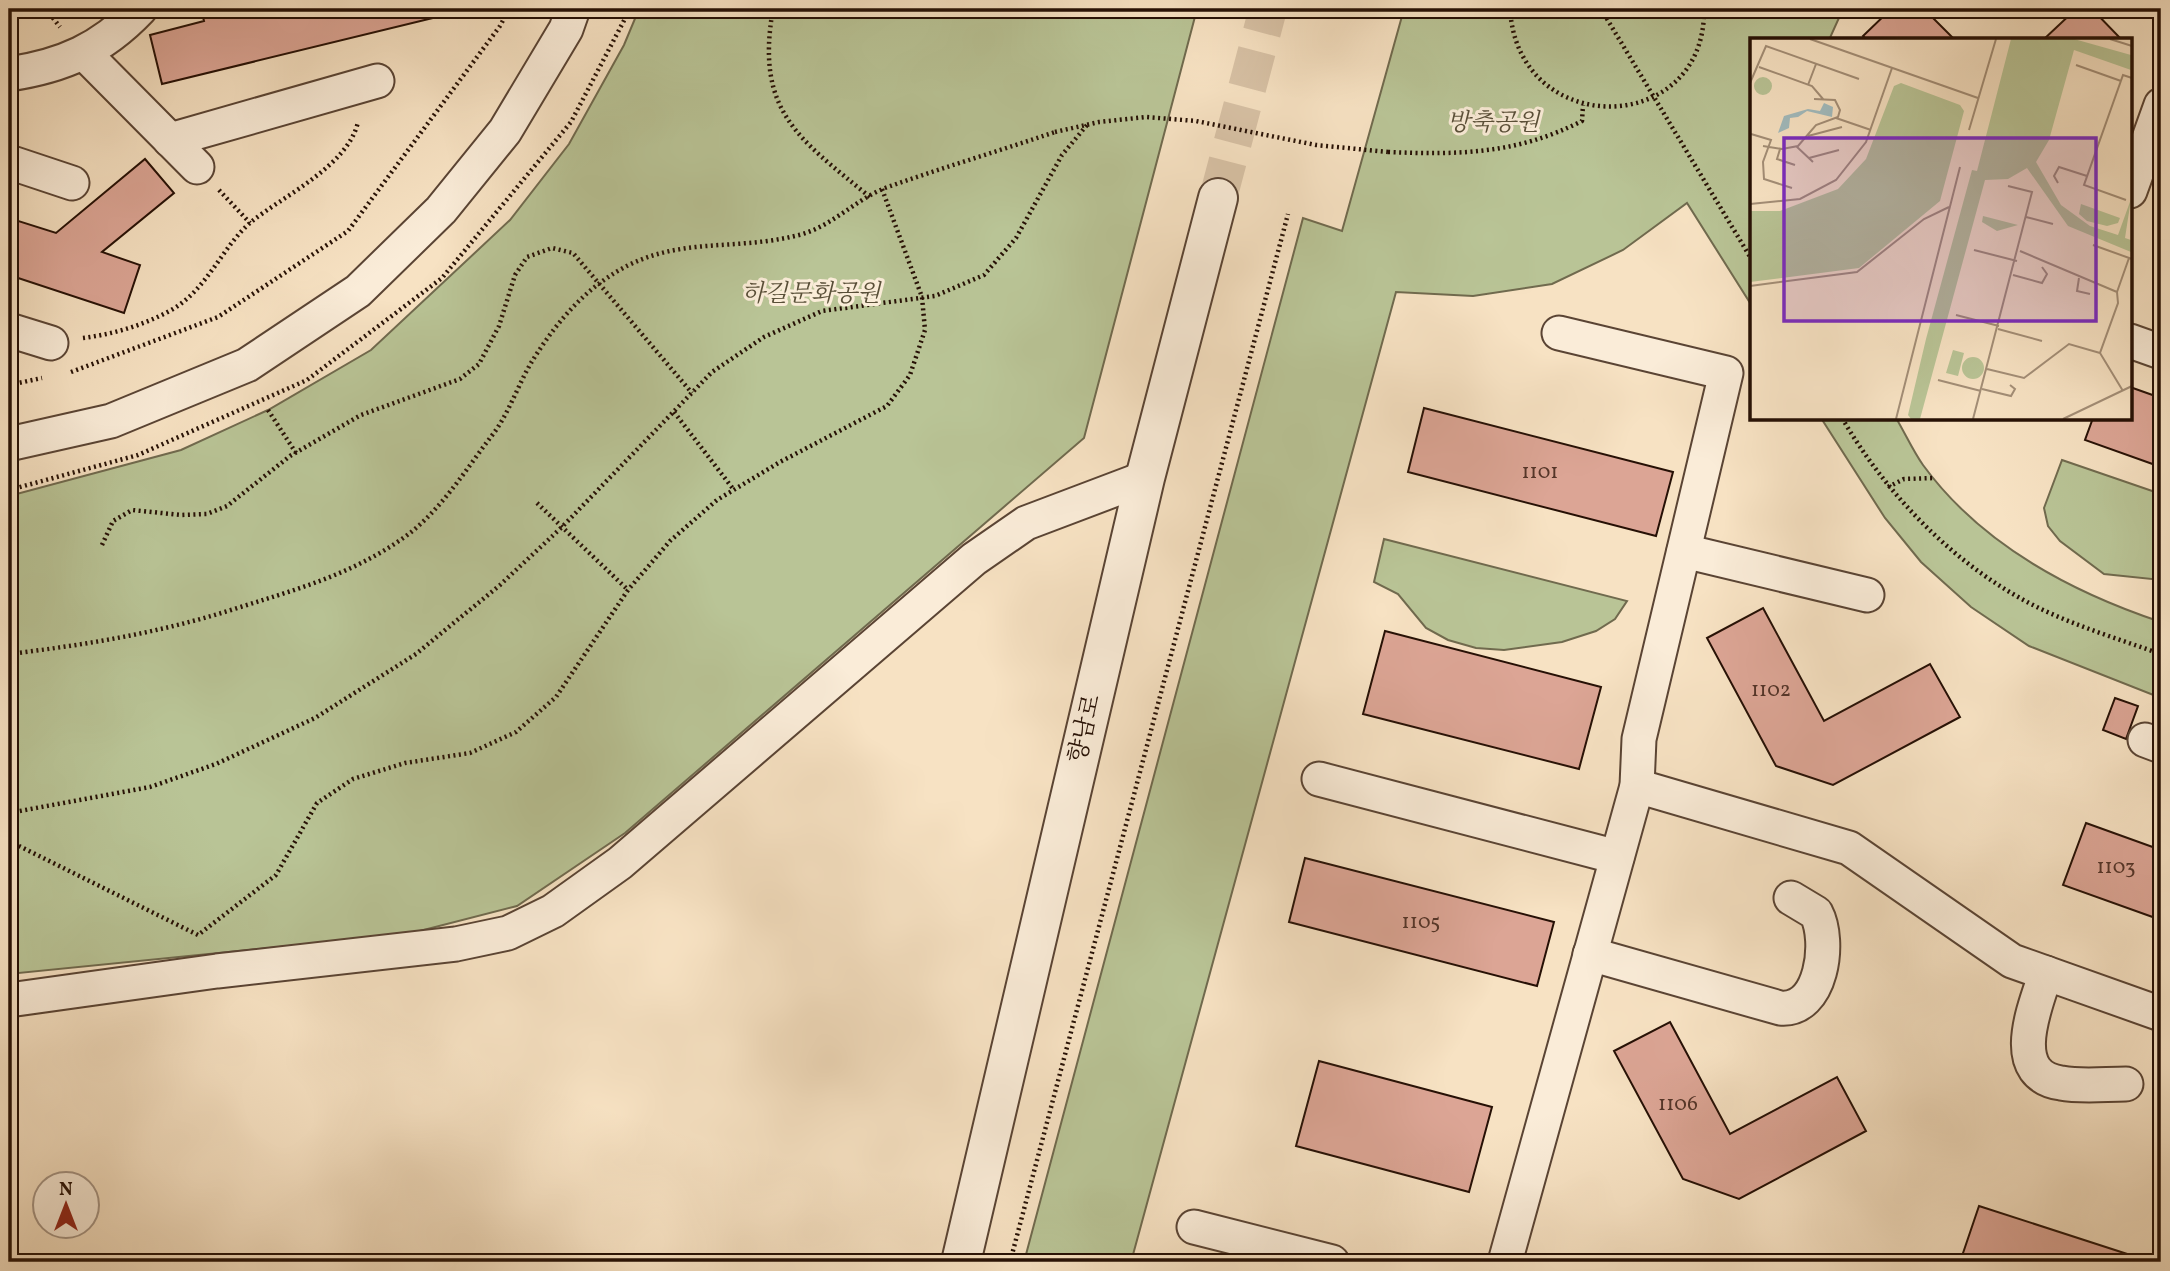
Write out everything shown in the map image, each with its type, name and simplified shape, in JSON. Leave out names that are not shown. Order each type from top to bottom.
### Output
[{"type":"street","points":[[9,74],[37,70],[91,51],[140,9]]},
{"type":"street","points":[[9,444],[111,421],[247,365],[358,291],[441,209],[505,131],[566,29],[573,9]]},
{"type":"street","points":[[84,53],[197,167]]},
{"type":"street","points":[[170,140],[370,83]]},
{"type":"street","points":[[2132,185],[2161,105]]},
{"type":"street","points":[[9,162],[72,183]]},
{"type":"street","name":"향남로","points":[[961,1262],[1145,478],[1218,198]]},
{"type":"street","points":[[9,330],[55,359]]},
{"type":"street","points":[[1505,1262],[1637,786],[1639,739],[1726,373],[1559,333]]},
{"type":"street","points":[[2132,342],[2161,352]]},
{"type":"street","points":[[9,1000],[217,971],[456,944],[508,933],[553,911],[620,863],[974,559],[1026,523],[1145,478]]},
{"type":"street","points":[[1684,551],[1867,595]]},
{"type":"street","points":[[1318,779],[1617,857]]},
{"type":"street","points":[[1637,786],[1849,848],[2012,961],[2161,1014]]},
{"type":"street","points":[[1590,954],[1780,1008],[1797,1007],[1808,998],[1822,961],[1824,943],[1816,913],[1791,898]]},
{"type":"street","points":[[2046,973],[2029,1025],[2027,1041],[2035,1065],[2051,1081],[2062,1084],[2126,1084]]},
{"type":"street","points":[[1194,1227],[1332,1262]]},
{"type":"path","points":[[46,9],[60,28]]},
{"type":"path","points":[[55,359],[83,369],[218,317],[348,231],[509,9]]},
{"type":"path","points":[[773,9],[768,36],[770,79],[783,114],[797,135],[870,197]]},
{"type":"path","points":[[1510,9],[1515,42],[1530,69],[1553,92],[1583,105],[1616,108],[1654,96],[1675,82],[1695,56],[1704,25],[1704,9]]},
{"type":"path","points":[[1601,9],[1750,257]]},
{"type":"path","points":[[55,359],[109,334],[174,309],[195,291],[250,223],[297,191],[338,156],[358,127],[370,83]]},
{"type":"path","points":[[9,654],[83,646],[175,628],[305,589],[361,566],[409,534],[446,495],[496,431],[532,362],[567,313],[601,283],[642,258],[679,248],[800,235],[882,190],[1055,132],[1087,125],[1146,117],[1196,121],[1316,145],[1444,155],[1546,139],[1582,121],[1583,105]]},
{"type":"path","points":[[9,813],[150,787],[216,764],[315,718],[415,654],[500,585],[562,527],[712,372],[764,337],[822,311],[935,296],[985,275],[1016,238],[1062,155],[1087,125]]},
{"type":"path","points":[[197,167],[250,223]]},
{"type":"path","points":[[9,841],[198,935],[276,875],[317,803],[353,779],[405,763],[470,753],[516,732],[556,697],[628,590],[670,541],[717,500],[780,462],[887,406],[910,375],[925,330],[922,297],[882,190]]},
{"type":"path","points":[[1010,1262],[1288,214]]},
{"type":"path","points":[[102,545],[113,521],[132,510],[181,515],[207,514],[227,506],[296,453],[361,415],[460,379],[479,365],[499,326],[515,275],[527,257],[552,248],[573,253],[692,393]]},
{"type":"path","points":[[9,385],[46,377]]},
{"type":"path","points":[[268,410],[296,453]]},
{"type":"path","points":[[674,412],[734,490]]},
{"type":"path","points":[[1843,420],[1888,487],[1936,535],[1987,577],[2040,608],[2161,653]]},
{"type":"path","points":[[1888,487],[1903,479],[1935,478]]},
{"type":"path","points":[[537,503],[628,590]]},
{"type":"green space","name":"하길문화공원","points":[[639,9],[1197,9],[1084,438],[625,833],[517,906],[408,934],[9,974],[9,496],[181,450],[268,410],[371,350],[510,220],[569,144],[624,45]]},
{"type":"green space","name":"방축공원","points":[[1404,9],[1843,9],[1830,38],[1750,38],[1750,303],[1687,203],[1623,250],[1552,284],[1473,296],[1396,292],[1131,1262],[1024,1262],[1303,218],[1342,231]]},
{"type":"green space","points":[[1822,420],[1897,420],[1919,460],[1946,493],[2000,541],[2061,580],[2127,610],[2161,622],[2161,698],[2029,646],[1971,607],[1921,562],[1885,518]]},
{"type":"green space","points":[[2062,460],[2161,494],[2161,580],[2104,574],[2060,541],[2048,526],[2044,508]]},
{"type":"green space","points":[[1384,539],[1627,601],[1615,619],[1596,631],[1562,642],[1504,650],[1476,648],[1448,640],[1426,628],[1398,594],[1374,582]]},
{"type":"building","points":[[201,9],[435,9],[437,17],[162,84],[150,35],[204,21]]},
{"type":"building","points":[[1891,9],[1924,9],[1953,38],[1865,38],[1863,36]]},
{"type":"building","points":[[2076,9],[2092,9],[2120,38],[2045,38]]},
{"type":"building","points":[[145,159],[174,193],[102,252],[140,265],[124,313],[9,275],[9,218],[56,233]]},
{"type":"building","points":[[2132,388],[2161,398],[2161,467],[2085,440],[2092,420],[2132,420]]},
{"type":"building","points":[[1424,408],[1673,472],[1656,536],[1408,472]]},
{"type":"building","points":[[1763,608],[1824,721],[1930,664],[1960,717],[1833,785],[1776,766],[1707,638]]},
{"type":"building","points":[[1385,631],[1601,687],[1579,769],[1363,714]]},
{"type":"building","points":[[2115,698],[2138,706],[2126,739],[2103,730]]},
{"type":"building","points":[[2086,823],[2161,850],[2161,920],[2063,885]]},
{"type":"building","points":[[1305,858],[1554,922],[1537,986],[1289,922]]},
{"type":"building","points":[[1670,1022],[1730,1134],[1837,1077],[1866,1131],[1739,1199],[1683,1179],[1614,1051]]},
{"type":"building","points":[[1319,1061],[1492,1107],[1469,1192],[1296,1146]]},
{"type":"building","points":[[1979,1206],[2152,1262],[1960,1262]]},
{"type":"tunnel","points":[[1218,198],[1268,9]]}]
